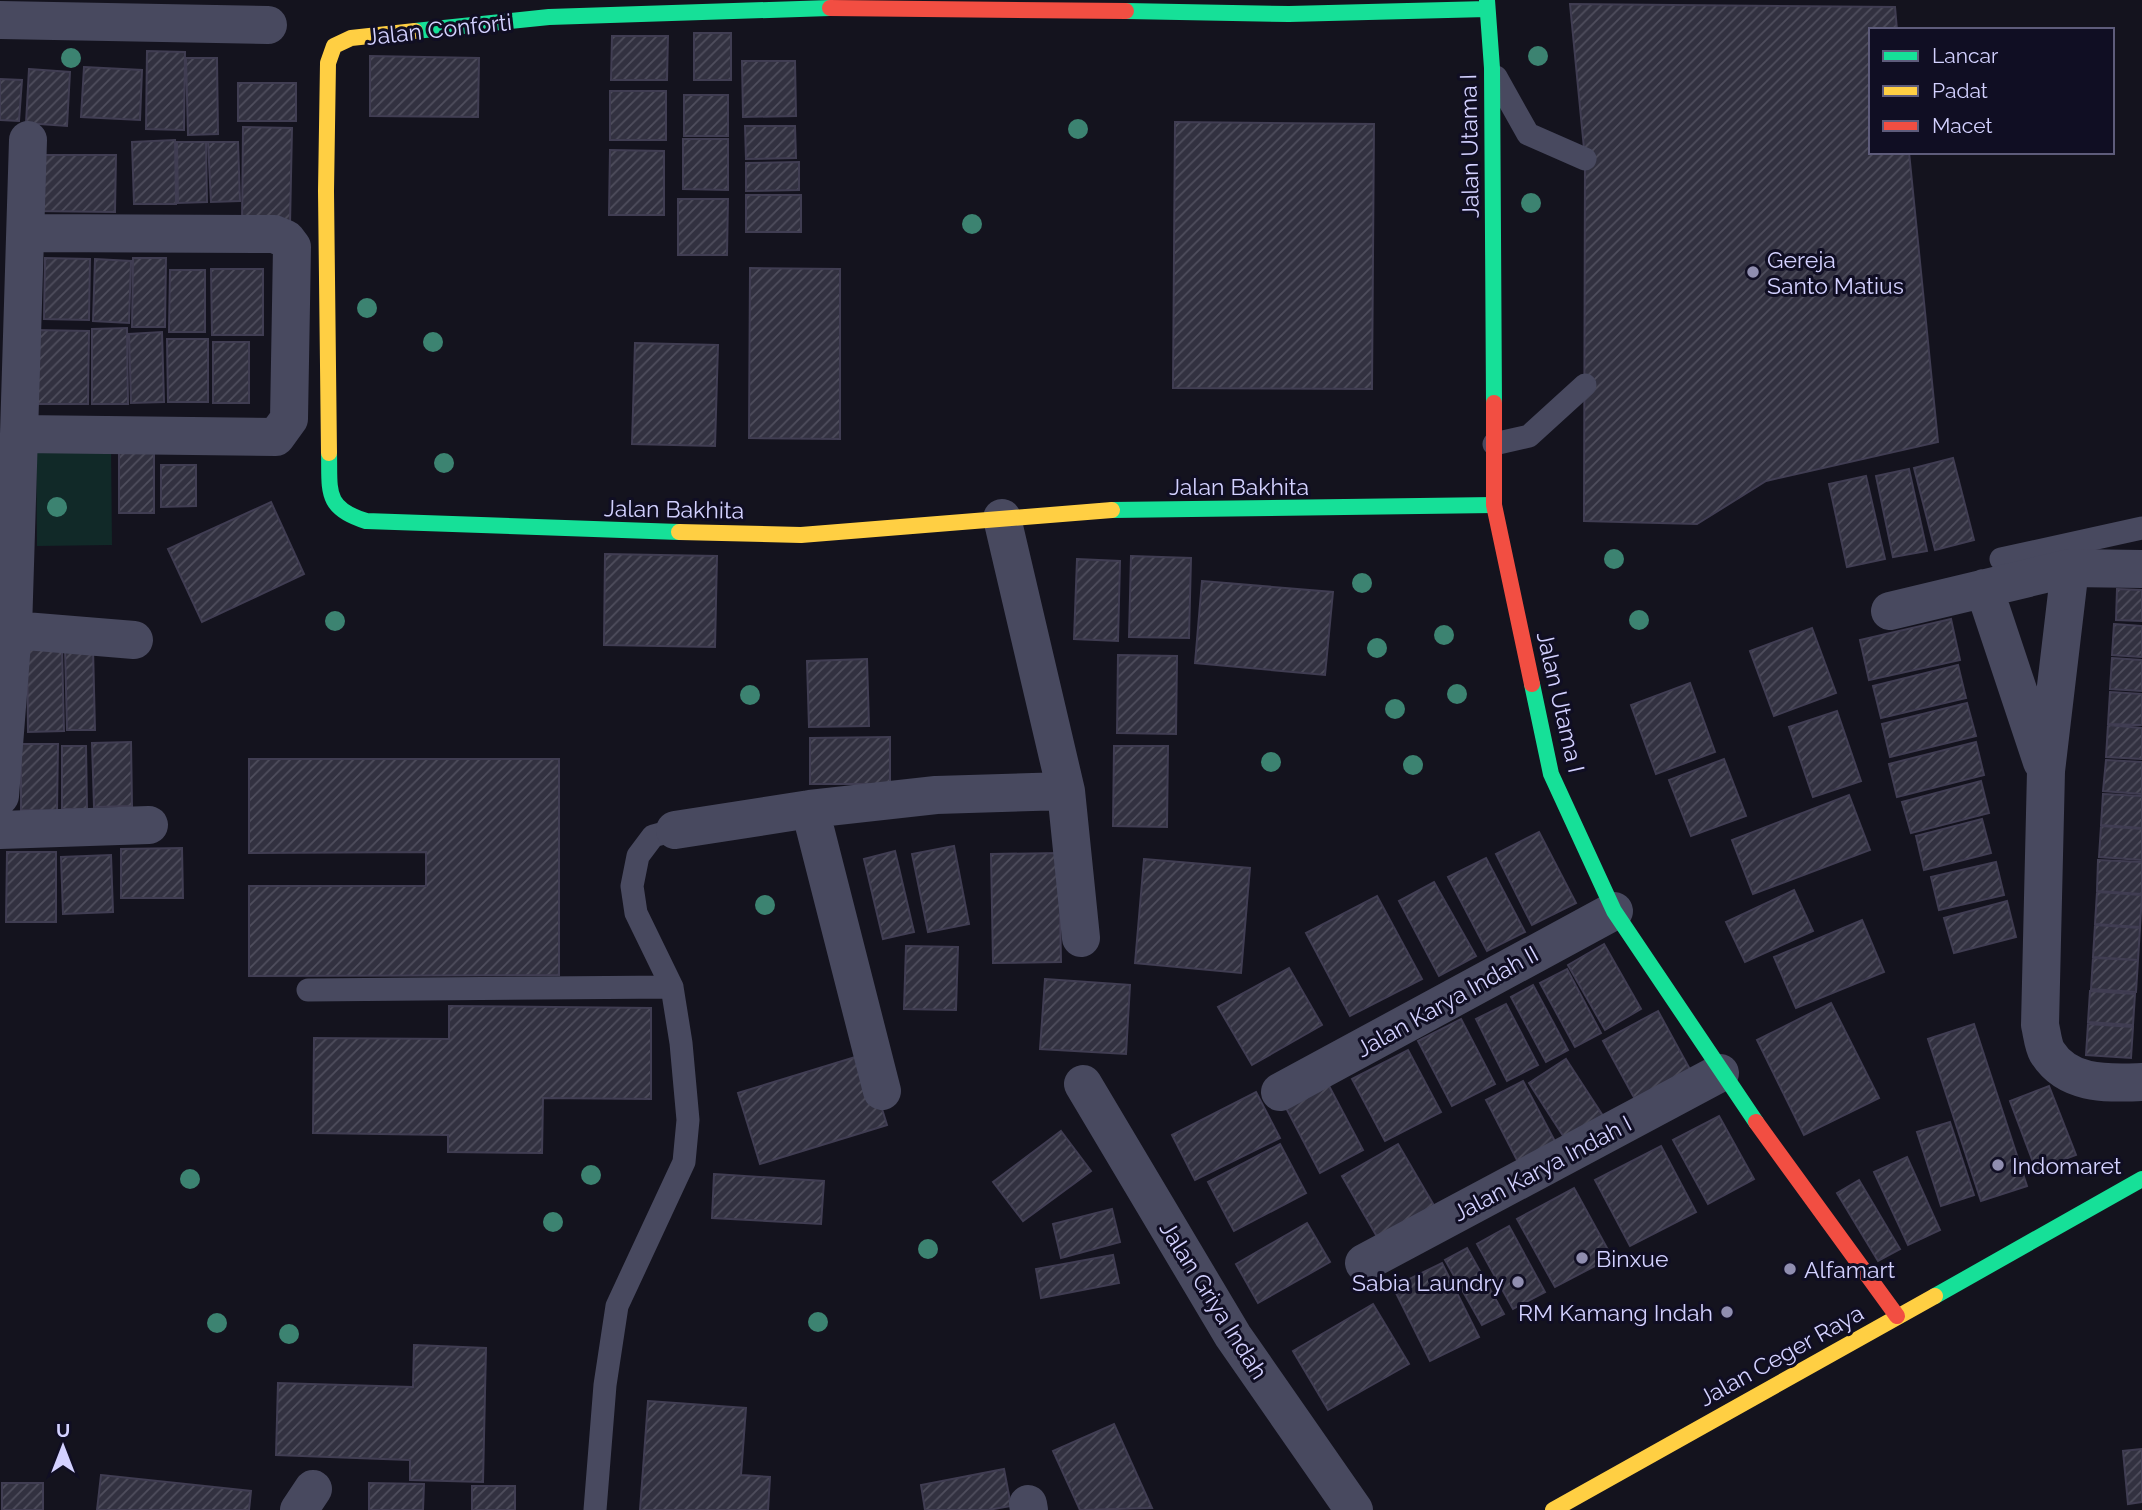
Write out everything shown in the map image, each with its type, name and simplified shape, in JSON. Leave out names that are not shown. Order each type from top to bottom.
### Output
[{"type":"street","name":"Jalan Conforti","points":[[351,38],[611,8],[1073,6],[1289,13],[1487,5]]},
{"type":"street","name":"Jalan Utama I","points":[[1487,5],[1492,68],[1494,505],[1551,774],[1614,911],[1720,1073],[1896,1316]]},
{"type":"street","points":[[0,20],[268,24]]},
{"type":"street","name":"Jalan Bakhita","points":[[351,38],[334,46],[328,63],[326,191],[331,494],[344,514],[366,521],[477,527],[801,535],[1138,508],[1494,505]]},
{"type":"street","points":[[0,796],[7,629],[21,434],[28,141]]},
{"type":"street","points":[[21,434],[276,437],[289,419],[292,247],[286,239],[274,234],[27,233]]},
{"type":"street","points":[[1002,518],[1066,791],[1081,938]]},
{"type":"street","points":[[2070,568],[2046,771],[2040,1025],[2047,1052],[2068,1072],[2095,1084],[2142,1082]]},
{"type":"street","points":[[1890,611],[1993,574],[2070,568],[2142,569]]},
{"type":"street","points":[[1993,574],[2046,771]]},
{"type":"street","points":[[7,629],[134,640]]},
{"type":"street","points":[[675,830],[810,809],[936,795],[1066,791]]},
{"type":"street","points":[[810,809],[882,1091]]},
{"type":"street","points":[[0,830],[149,825]]},
{"type":"street","name":"Jalan Karya Indah II","points":[[1280,1092],[1614,911]]},
{"type":"street","name":"Jalan Karya Indah I","points":[[1364,1263],[1720,1073]]},
{"type":"street","name":"Jalan Griya Indah","points":[[1083,1084],[1233,1336],[1354,1510]]},
{"type":"street","name":"Jalan Ceger Raya","points":[[1553,1510],[2142,1179]]},
{"type":"lane","points":[[1492,68],[1528,134],[1585,159]]},
{"type":"lane","points":[[1494,444],[1529,436],[1585,385]]},
{"type":"lane","points":[[1993,574],[2142,528]]},
{"type":"lane","points":[[595,1510],[605,1385],[617,1306],[684,1162],[688,1120],[681,1042],[672,987],[636,912],[632,886],[638,856],[653,836],[675,830]]},
{"type":"lane","points":[[308,990],[672,987]]},
{"type":"green space","points":[[36,445],[111,445],[112,545],[37,546]]},
{"type":"building","name":"Gereja Santo Matius","points":[[1570,4],[1895,7],[1897,28],[1869,28],[1869,154],[1909,154],[1938,442],[1766,481],[1697,524],[1584,521],[1585,159]]},
{"type":"building","points":[[694,33],[731,33],[731,80],[694,80]]},
{"type":"building","points":[[612,36],[668,36],[667,80],[611,80]]},
{"type":"building","points":[[147,51],[185,52],[184,130],[146,129]]},
{"type":"building","points":[[370,56],[479,58],[478,117],[370,116]]},
{"type":"building","points":[[186,58],[217,58],[218,134],[188,135]]},
{"type":"building","points":[[742,61],[795,61],[796,116],[743,117]]},
{"type":"building","points":[[84,67],[142,70],[140,120],[81,117]]},
{"type":"building","points":[[29,69],[70,72],[67,126],[26,123]]},
{"type":"building","points":[[0,79],[22,80],[19,121],[0,120]]},
{"type":"building","points":[[238,83],[296,83],[296,121],[238,121]]},
{"type":"building","points":[[610,91],[666,91],[666,140],[610,140]]},
{"type":"building","points":[[684,95],[728,95],[728,136],[684,136]]},
{"type":"building","points":[[1175,122],[1374,124],[1372,389],[1173,388]]},
{"type":"building","points":[[745,126],[795,126],[796,158],[746,159]]},
{"type":"building","points":[[243,127],[292,128],[290,225],[242,224]]},
{"type":"building","points":[[683,139],[728,139],[728,190],[683,189]]},
{"type":"building","points":[[175,140],[176,204],[134,204],[132,142]]},
{"type":"building","points":[[177,142],[206,142],[207,202],[178,203]]},
{"type":"building","points":[[208,142],[238,142],[240,201],[211,202]]},
{"type":"building","points":[[610,150],[664,151],[664,215],[609,215]]},
{"type":"building","points":[[36,155],[116,155],[115,212],[35,211]]},
{"type":"building","points":[[799,162],[799,190],[746,191],[746,163]]},
{"type":"building","points":[[746,195],[801,195],[801,232],[746,232]]},
{"type":"building","points":[[678,199],[728,199],[727,255],[678,255]]},
{"type":"building","points":[[45,258],[90,259],[89,320],[44,319]]},
{"type":"building","points":[[133,258],[166,258],[165,327],[132,327]]},
{"type":"building","points":[[95,259],[131,261],[129,323],[93,321]]},
{"type":"building","points":[[750,268],[840,269],[840,439],[749,438]]},
{"type":"building","points":[[211,269],[263,269],[263,335],[212,335]]},
{"type":"building","points":[[170,270],[205,270],[205,332],[169,332]]},
{"type":"building","points":[[127,328],[128,404],[92,404],[92,329]]},
{"type":"building","points":[[35,330],[89,331],[88,404],[34,404]]},
{"type":"building","points":[[162,332],[164,402],[131,403],[129,334]]},
{"type":"building","points":[[167,339],[208,339],[208,402],[168,402]]},
{"type":"building","points":[[213,342],[249,342],[249,403],[213,403]]},
{"type":"building","points":[[635,343],[718,345],[715,446],[632,444]]},
{"type":"building","points":[[119,450],[154,450],[154,513],[119,513]]},
{"type":"building","points":[[1953,458],[1974,540],[1935,550],[1914,468]]},
{"type":"building","points":[[161,465],[196,465],[196,506],[161,507]]},
{"type":"building","points":[[1909,469],[1927,551],[1893,557],[1876,476]]},
{"type":"building","points":[[1866,476],[1885,559],[1847,567],[1829,484]]},
{"type":"building","points":[[271,502],[304,574],[202,622],[168,549]]},
{"type":"building","points":[[605,554],[717,556],[715,647],[604,645]]},
{"type":"building","points":[[1131,556],[1191,558],[1189,638],[1129,637]]},
{"type":"building","points":[[1077,559],[1120,561],[1118,641],[1074,639]]},
{"type":"building","points":[[1202,581],[1333,592],[1325,675],[1195,663]]},
{"type":"building","points":[[2117,589],[2142,590],[2142,621],[2116,620]]},
{"type":"building","points":[[1951,619],[1960,660],[1869,680],[1860,640]]},
{"type":"building","points":[[2114,624],[2142,626],[2142,657],[2112,655]]},
{"type":"building","points":[[1812,628],[1836,693],[1774,716],[1750,651]]},
{"type":"building","points":[[62,647],[64,731],[28,732],[27,648]]},
{"type":"building","points":[[65,648],[93,648],[95,730],[67,730]]},
{"type":"building","points":[[1118,655],[1177,656],[1176,734],[1117,733]]},
{"type":"building","points":[[2112,658],[2142,660],[2142,691],[2110,689]]},
{"type":"building","points":[[867,659],[869,726],[809,727],[807,661]]},
{"type":"building","points":[[1958,665],[1966,698],[1881,718],[1873,686]]},
{"type":"building","points":[[1690,683],[1715,752],[1656,774],[1631,705]]},
{"type":"building","points":[[2110,692],[2142,694],[2142,725],[2108,724]]},
{"type":"building","points":[[1967,703],[1976,736],[1890,757],[1882,724]]},
{"type":"building","points":[[1837,711],[1861,781],[1813,797],[1789,727]]},
{"type":"building","points":[[2108,725],[2142,728],[2142,759],[2106,757]]},
{"type":"building","points":[[890,737],[890,784],[810,784],[810,738]]},
{"type":"building","points":[[131,742],[132,806],[94,807],[92,743]]},
{"type":"building","points":[[1976,742],[1984,775],[1897,797],[1889,764]]},
{"type":"building","points":[[21,744],[58,744],[57,811],[21,810]]},
{"type":"building","points":[[62,746],[86,746],[87,809],[62,809]]},
{"type":"building","points":[[1114,746],[1168,746],[1167,827],[1113,826]]},
{"type":"building","points":[[249,759],[559,759],[559,975],[249,976],[249,886],[426,886],[426,852],[249,853]]},
{"type":"building","points":[[1724,759],[1746,816],[1691,836],[1669,780]]},
{"type":"building","points":[[2106,760],[2142,762],[2142,794],[2103,791]]},
{"type":"building","points":[[1981,781],[1989,813],[1911,833],[1902,802]]},
{"type":"building","points":[[2103,794],[2142,796],[2142,828],[2101,825]]},
{"type":"building","points":[[1849,795],[1870,850],[1753,894],[1732,840]]},
{"type":"building","points":[[1982,819],[1991,853],[1924,870],[1916,836]]},
{"type":"building","points":[[2101,826],[2142,829],[2142,860],[2099,857]]},
{"type":"building","points":[[1539,832],[1576,903],[1532,925],[1496,854]]},
{"type":"building","points":[[954,846],[969,924],[928,932],[912,854]]},
{"type":"building","points":[[182,848],[183,898],[121,898],[121,849]]},
{"type":"building","points":[[895,851],[914,932],[883,939],[864,859]]},
{"type":"building","points":[[7,852],[56,852],[56,922],[6,922]]},
{"type":"building","points":[[1059,853],[1061,962],[993,963],[991,854]]},
{"type":"building","points":[[111,855],[113,912],[63,914],[61,857]]},
{"type":"building","points":[[1486,858],[1525,932],[1487,951],[1448,877]]},
{"type":"building","points":[[1144,859],[1250,868],[1241,973],[1135,963]]},
{"type":"building","points":[[2098,860],[2142,862],[2142,894],[2097,891]]},
{"type":"building","points":[[1996,862],[2004,895],[1939,910],[1931,877]]},
{"type":"building","points":[[1434,882],[1476,956],[1439,976],[1399,901]]},
{"type":"building","points":[[1794,890],[1813,931],[1745,962],[1726,922]]},
{"type":"building","points":[[2097,892],[2142,895],[2140,927],[2095,924]]},
{"type":"building","points":[[1377,896],[1422,979],[1350,1016],[1306,933]]},
{"type":"building","points":[[2007,901],[2016,937],[1954,953],[1944,918]]},
{"type":"building","points":[[1862,920],[1884,972],[1796,1008],[1774,957]]},
{"type":"building","points":[[2095,925],[2140,928],[2138,960],[2093,957]]},
{"type":"building","points":[[1604,944],[1641,1009],[1605,1030],[1568,965]]},
{"type":"building","points":[[906,946],[958,947],[956,1010],[904,1009]]},
{"type":"building","points":[[2093,958],[2138,960],[2136,992],[2091,989]]},
{"type":"building","points":[[1289,968],[1322,1025],[1252,1065],[1218,1007]]},
{"type":"building","points":[[1567,969],[1601,1033],[1575,1047],[1540,983]]},
{"type":"building","points":[[1045,979],[1130,985],[1126,1054],[1040,1049]]},
{"type":"building","points":[[1533,985],[1568,1050],[1546,1062],[1511,997]]},
{"type":"building","points":[[2090,991],[2135,994],[2133,1025],[2088,1022]]},
{"type":"building","points":[[1831,1003],[1879,1098],[1804,1135],[1757,1040]]},
{"type":"building","points":[[1506,1004],[1538,1065],[1507,1081],[1476,1019]]},
{"type":"building","points":[[449,1006],[651,1008],[651,1099],[543,1098],[542,1153],[448,1152],[448,1135],[313,1133],[314,1038],[449,1039]]},
{"type":"building","points":[[1658,1011],[1692,1073],[1637,1103],[1603,1041]]},
{"type":"building","points":[[1461,1019],[1495,1084],[1452,1106],[1418,1041]]},
{"type":"building","points":[[1974,1024],[2027,1186],[1981,1201],[1928,1039]]},
{"type":"building","points":[[2088,1024],[2133,1027],[2131,1058],[2086,1055]]},
{"type":"building","points":[[1408,1050],[1441,1112],[1385,1141],[1352,1079]]},
{"type":"building","points":[[865,1054],[887,1125],[760,1164],[738,1093]]},
{"type":"building","points":[[1566,1059],[1605,1119],[1567,1142],[1529,1083]]},
{"type":"building","points":[[1523,1081],[1558,1147],[1520,1166],[1486,1100]]},
{"type":"building","points":[[1328,1084],[1363,1150],[1320,1173],[1285,1106]]},
{"type":"building","points":[[2049,1086],[2076,1155],[2036,1170],[2010,1101]]},
{"type":"building","points":[[1256,1092],[1280,1138],[1195,1180],[1172,1135]]},
{"type":"building","points":[[1719,1116],[1754,1179],[1708,1204],[1673,1140]]},
{"type":"building","points":[[1950,1122],[1974,1195],[1941,1206],[1917,1132]]},
{"type":"building","points":[[1061,1131],[1091,1171],[1023,1221],[993,1182]]},
{"type":"building","points":[[1280,1144],[1306,1193],[1234,1231],[1208,1182]]},
{"type":"building","points":[[1398,1144],[1436,1209],[1380,1242],[1342,1176]]},
{"type":"building","points":[[1661,1146],[1696,1212],[1630,1246],[1595,1180]]},
{"type":"building","points":[[1907,1157],[1940,1230],[1908,1245],[1874,1172]]},
{"type":"building","points":[[714,1174],[824,1181],[821,1224],[712,1218]]},
{"type":"building","points":[[1859,1180],[1900,1249],[1878,1261],[1837,1193]]},
{"type":"building","points":[[1574,1188],[1612,1257],[1555,1287],[1517,1219]]},
{"type":"building","points":[[1112,1209],[1120,1242],[1061,1258],[1053,1224]]},
{"type":"building","points":[[1307,1223],[1330,1262],[1258,1303],[1236,1264]]},
{"type":"building","points":[[1509,1226],[1545,1292],[1513,1309],[1477,1244]]},
{"type":"building","points":[[1467,1248],[1504,1314],[1482,1325],[1445,1260]]},
{"type":"building","points":[[1113,1255],[1119,1283],[1041,1298],[1036,1269]]},
{"type":"building","points":[[1442,1263],[1479,1337],[1430,1361],[1393,1287]]},
{"type":"building","points":[[1373,1304],[1409,1364],[1328,1410],[1293,1351]]},
{"type":"building","points":[[414,1345],[486,1348],[483,1482],[410,1480],[410,1460],[276,1455],[278,1383],[413,1387]]},
{"type":"building","points":[[648,1401],[746,1408],[741,1475],[770,1477],[768,1510],[640,1510]]},
{"type":"building","points":[[1114,1424],[1152,1508],[1080,1510],[1053,1451]]},
{"type":"building","points":[[2142,1449],[2142,1502],[2128,1504],[2123,1451]]},
{"type":"building","points":[[1004,1469],[1011,1506],[988,1510],[925,1510],[921,1485]]},
{"type":"building","points":[[101,1475],[251,1491],[249,1510],[97,1510]]},
{"type":"building","points":[[2,1483],[43,1483],[43,1510],[2,1510]]},
{"type":"building","points":[[369,1483],[424,1484],[423,1510],[369,1510]]},
{"type":"building","points":[[472,1486],[515,1486],[515,1510],[472,1510]]},
{"type":"traffic: fast","points":[[1487,0],[1492,68],[1494,403]]},
{"type":"traffic: fast","points":[[415,31],[549,17],[830,8]]},
{"type":"traffic: fast","points":[[1126,11],[1289,14],[1487,9]]},
{"type":"traffic: fast","points":[[329,453],[330,488],[336,504],[352,516],[366,521],[679,532]]},
{"type":"traffic: fast","points":[[1112,510],[1494,505]]},
{"type":"traffic: fast","points":[[1532,684],[1551,774],[1614,911],[1756,1122]]},
{"type":"traffic: fast","points":[[1935,1296],[2142,1179]]},
{"type":"traffic: slow","points":[[329,453],[326,191],[328,63],[334,46],[351,38],[415,31]]},
{"type":"traffic: slow","points":[[679,532],[801,535],[1112,510]]},
{"type":"traffic: slow","points":[[1553,1510],[1935,1296]]},
{"type":"traffic: jam","points":[[830,8],[1126,11]]},
{"type":"traffic: jam","points":[[1494,403],[1494,505],[1532,684]]},
{"type":"traffic: jam","points":[[1756,1122],[1897,1316]]},
{"type":"place","name":"Gereja Santo Matius","points":[[1753,272]]},
{"type":"place","name":"Indomaret","points":[[1998,1165]]},
{"type":"place","name":"Binxue","points":[[1582,1258]]},
{"type":"place","name":"Alfamart","points":[[1790,1269]]},
{"type":"place","name":"Sabia Laundry","points":[[1518,1282]]},
{"type":"place","name":"RM Kamang Indah","points":[[1727,1312]]}]
